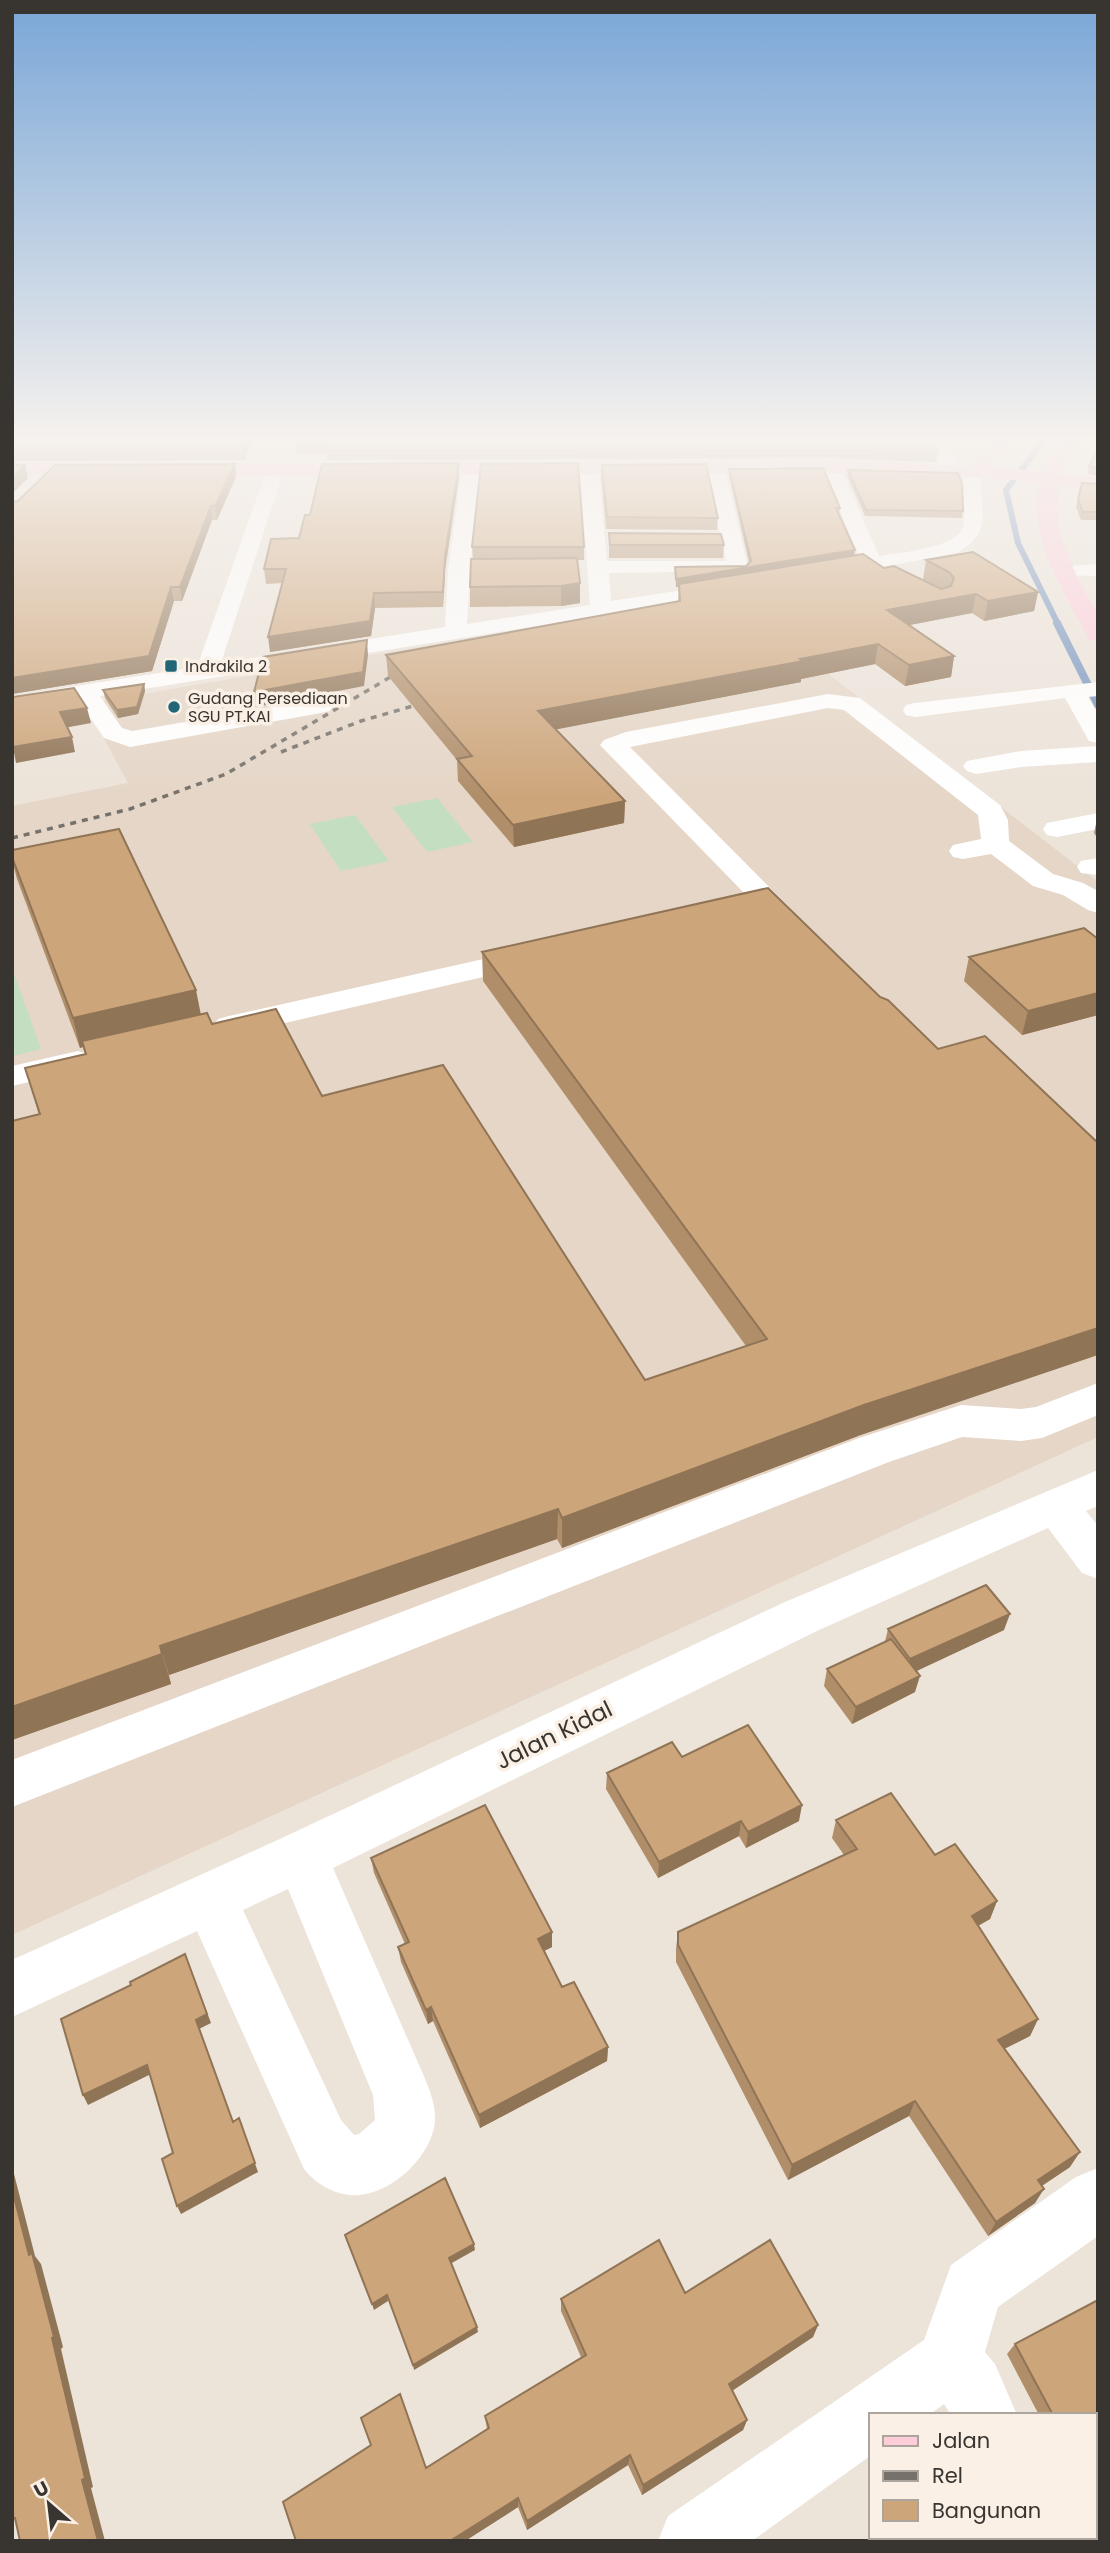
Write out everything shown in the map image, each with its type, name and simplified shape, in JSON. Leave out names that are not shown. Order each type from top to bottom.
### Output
[{"type":"main road","points":[[1059,558],[1098,635]]},
{"type":"street","points":[[207,671],[245,558]]},
{"type":"street","points":[[456,630],[460,558]]},
{"type":"street","points":[[596,558],[601,608]]},
{"type":"street","points":[[738,558],[746,579]]},
{"type":"street","points":[[869,558],[872,564],[905,582]]},
{"type":"street","points":[[806,575],[904,558]]},
{"type":"street","points":[[569,569],[597,568],[746,579]]},
{"type":"street","points":[[459,570],[487,570]]},
{"type":"street","points":[[1065,571],[1098,570]]},
{"type":"street","points":[[12,703],[601,608],[746,579]]},
{"type":"street","points":[[207,671],[233,706]]},
{"type":"street","points":[[915,710],[1084,689],[1098,736]]},
{"type":"street","points":[[84,691],[113,733],[123,738],[140,738],[233,706],[321,706]]},
{"type":"street","points":[[810,942],[758,907],[613,746],[626,740],[828,701],[852,703],[990,811],[994,820],[996,845],[1043,880],[1073,889],[1098,904]]},
{"type":"street","points":[[976,766],[1035,757],[1098,754]]},
{"type":"street","points":[[1057,829],[1098,821]]},
{"type":"street","points":[[963,851],[996,845]]},
{"type":"street","points":[[202,1032],[554,952]]},
{"type":"street","points":[[12,1076],[107,1054]]},
{"type":"street","points":[[12,1784],[874,1450],[961,1421],[1021,1425],[1042,1422],[1098,1398]]},
{"type":"street","points":[[1077,1496],[1098,1560]]},
{"type":"street","name":"Jalan Kidal","points":[[12,1989],[210,1899],[803,1616],[1077,1496]]},
{"type":"street","points":[[210,1899],[320,2141],[342,2164],[355,2166],[368,2162],[395,2146],[404,2129],[402,2095],[301,1856]]},
{"type":"street","points":[[875,2413],[949,2361],[972,2287],[1098,2199]]},
{"type":"street","points":[[949,2361],[972,2388],[983,2413]]},
{"type":"street","points":[[693,2541],[869,2417]]},
{"type":"shaded area","points":[[725,594],[1098,882],[1098,1437],[12,1935],[12,806],[128,783],[85,704]]},
{"type":"green space","points":[[437,798],[473,842],[427,852],[392,807]]},
{"type":"green space","points":[[355,815],[389,861],[341,871],[310,824]]},
{"type":"green space","points":[[12,968],[41,1049],[12,1056]]},
{"type":"building","points":[[12,558],[191,558],[180,587],[171,587],[149,656],[12,678]]},
{"type":"building","points":[[267,558],[445,558],[443,592],[374,593],[370,621],[268,637],[286,569],[264,569]]},
{"type":"building","points":[[577,558],[580,583],[561,586],[470,587],[471,559]]},
{"type":"building","points":[[750,558],[805,558],[676,579],[675,567],[746,566]]},
{"type":"building","points":[[838,558],[869,558],[884,568],[894,566],[941,589],[951,586],[954,578],[949,572],[926,560],[983,558],[1038,592],[988,601],[976,594],[887,610],[954,656],[909,665],[878,644],[800,659],[803,661],[538,711],[625,801],[513,825],[457,759],[472,756],[386,655],[680,601],[679,584]]},
{"type":"building","points":[[367,640],[363,672],[254,692],[263,657]]},
{"type":"building","points":[[144,684],[137,707],[117,710],[103,690]]},
{"type":"building","points":[[74,688],[87,708],[60,712],[72,737],[13,747],[12,697]]},
{"type":"building","points":[[119,829],[196,990],[73,1018],[12,857],[12,850]]},
{"type":"building","points":[[768,888],[880,997],[888,1000],[938,1049],[985,1036],[1098,1143],[1098,1328],[864,1405],[562,1518],[558,1509],[160,1646],[162,1654],[12,1707],[12,1121],[40,1114],[25,1068],[86,1054],[82,1041],[207,1013],[212,1024],[276,1009],[322,1096],[443,1065],[645,1380],[767,1339],[482,952]]},
{"type":"building","points":[[1084,928],[1098,939],[1098,993],[1028,1011],[969,957]]},
{"type":"building","points":[[986,1585],[1010,1614],[910,1659],[888,1629]]},
{"type":"building","points":[[891,1639],[920,1676],[856,1707],[827,1669]]},
{"type":"building","points":[[748,1725],[802,1805],[748,1832],[741,1821],[659,1862],[607,1773],[672,1742],[682,1757]]},
{"type":"building","points":[[891,1793],[935,1855],[955,1844],[997,1901],[972,1916],[1038,2019],[998,2040],[1080,2152],[1038,2180],[1044,2189],[996,2222],[915,2101],[792,2165],[678,1945],[678,1932],[857,1849],[836,1820]]},
{"type":"building","points":[[485,1805],[552,1932],[538,1939],[562,1987],[574,1982],[608,2047],[479,2115],[431,2007],[426,2010],[398,1947],[409,1942],[371,1858]]},
{"type":"building","points":[[185,1954],[207,2014],[196,2020],[233,2122],[239,2118],[255,2163],[177,2206],[162,2159],[173,2153],[147,2065],[83,2095],[61,2019],[131,1985],[130,1982]]},
{"type":"building","points":[[445,2178],[474,2244],[449,2258],[477,2327],[413,2365],[387,2295],[372,2304],[345,2235]]},
{"type":"building","points":[[12,2189],[54,2337],[52,2338],[85,2478],[82,2480],[98,2541],[20,2541],[15,2518],[12,2519]]},
{"type":"building","points":[[659,2240],[685,2293],[770,2240],[818,2325],[729,2384],[747,2420],[643,2485],[630,2455],[527,2521],[518,2498],[450,2541],[296,2541],[283,2502],[371,2445],[361,2418],[400,2394],[426,2468],[489,2428],[485,2416],[586,2355],[561,2299]]},
{"type":"building","points":[[1098,2300],[1098,2539],[1096,2413],[1052,2413],[1015,2344]]},
{"type":"waterway","points":[[1025,558],[1058,624]]},
{"type":"waterway","points":[[1057,623],[1098,705]]},
{"type":"railway","points":[[12,838],[130,809],[226,774],[404,669]]},
{"type":"railway","points":[[281,752],[361,721],[430,701]]},
{"type":"place","name":"Indrakila 2","points":[[171,666]]},
{"type":"place","name":"Gudang Persediaan SGU PT.KAI","points":[[174,707]]}]
